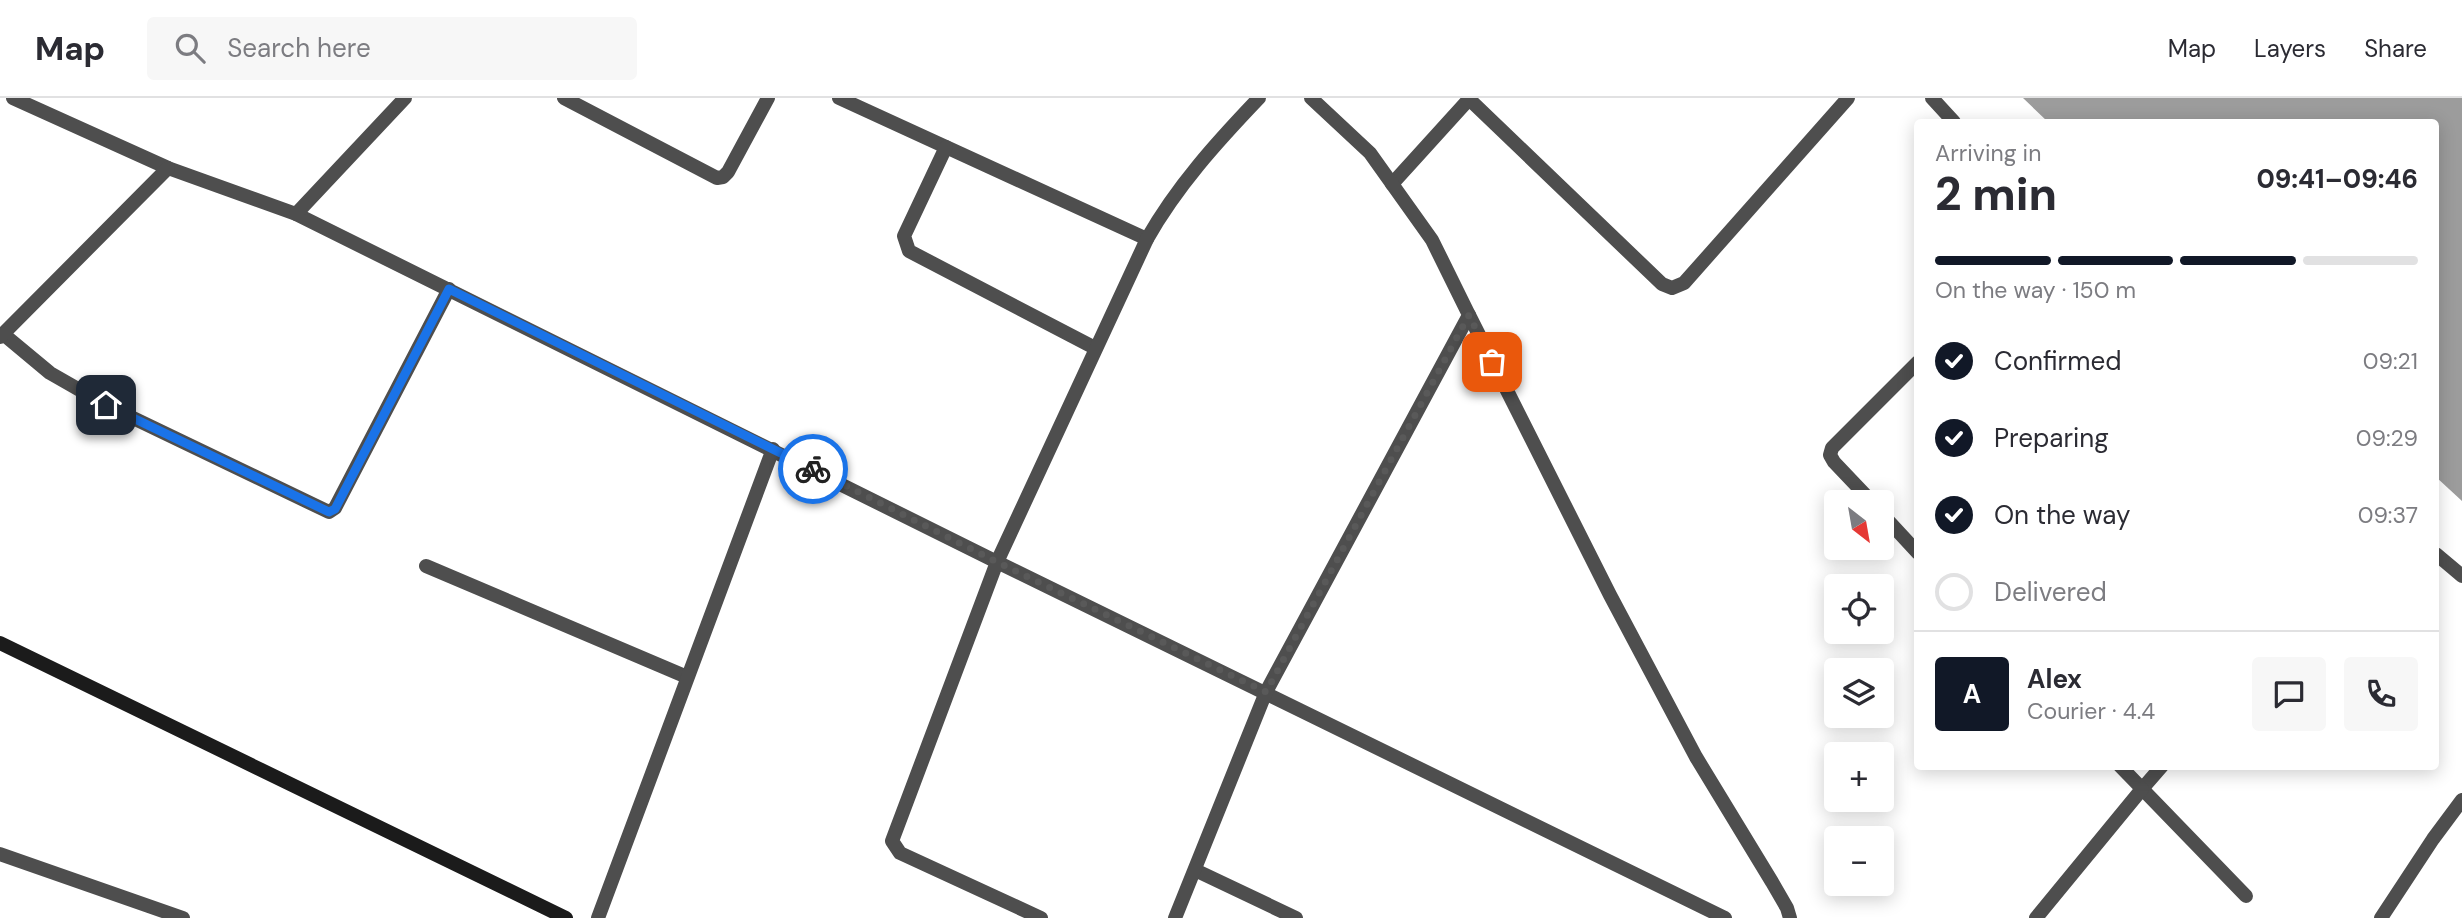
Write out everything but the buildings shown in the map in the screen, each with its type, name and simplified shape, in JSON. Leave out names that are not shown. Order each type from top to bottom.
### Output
[{"type":"street","points":[[13,98],[168,168],[296,214],[997,562],[1725,918]]},
{"type":"street","points":[[296,214],[405,98]]},
{"type":"street","points":[[565,98],[717,178],[728,172],[768,98]]},
{"type":"street","points":[[839,98],[1147,239]]},
{"type":"street","points":[[1041,918],[900,853],[892,841],[997,562],[1147,239],[1162,212],[1201,160],[1259,98]]},
{"type":"street","points":[[1311,98],[1370,153],[1432,240],[1640,653],[1696,757],[1787,908],[1790,918]]},
{"type":"street","points":[[1392,184],[1470,99],[1662,284],[1672,288],[1684,283],[1848,98]]},
{"type":"street","points":[[1932,98],[1951,119]]},
{"type":"street","points":[[946,147],[904,236],[909,251],[1095,348]]},
{"type":"street","points":[[168,168],[1,335],[50,373],[106,405],[329,512],[335,509],[449,289]]},
{"type":"street","points":[[1175,918],[1266,692],[1469,315]]},
{"type":"street","points":[[1861,490],[1834,462],[1830,455],[1832,448],[1914,366]]},
{"type":"street","points":[[598,918],[772,449]]},
{"type":"street","points":[[1894,527],[1914,549]]},
{"type":"street","points":[[2439,557],[2462,576]]},
{"type":"street","points":[[426,566],[687,677]]},
{"type":"street","points":[[0,643],[566,918]]},
{"type":"street","points":[[2124,770],[2246,896]]},
{"type":"street","points":[[2036,918],[2158,770]]},
{"type":"street","points":[[2381,918],[2462,800]]},
{"type":"street","points":[[0,854],[183,918]]},
{"type":"street","points":[[1195,870],[1296,918]]},
{"type":"shaded area","points":[[2023,98],[2462,98],[2462,501],[2439,480],[2439,119],[2045,119]]},
{"type":"way so far","points":[[813,469],[997,562],[1266,692],[1469,315],[1492,362]]},
{"type":"route","points":[[106,405],[329,512],[335,509],[449,289],[813,469]]}]
